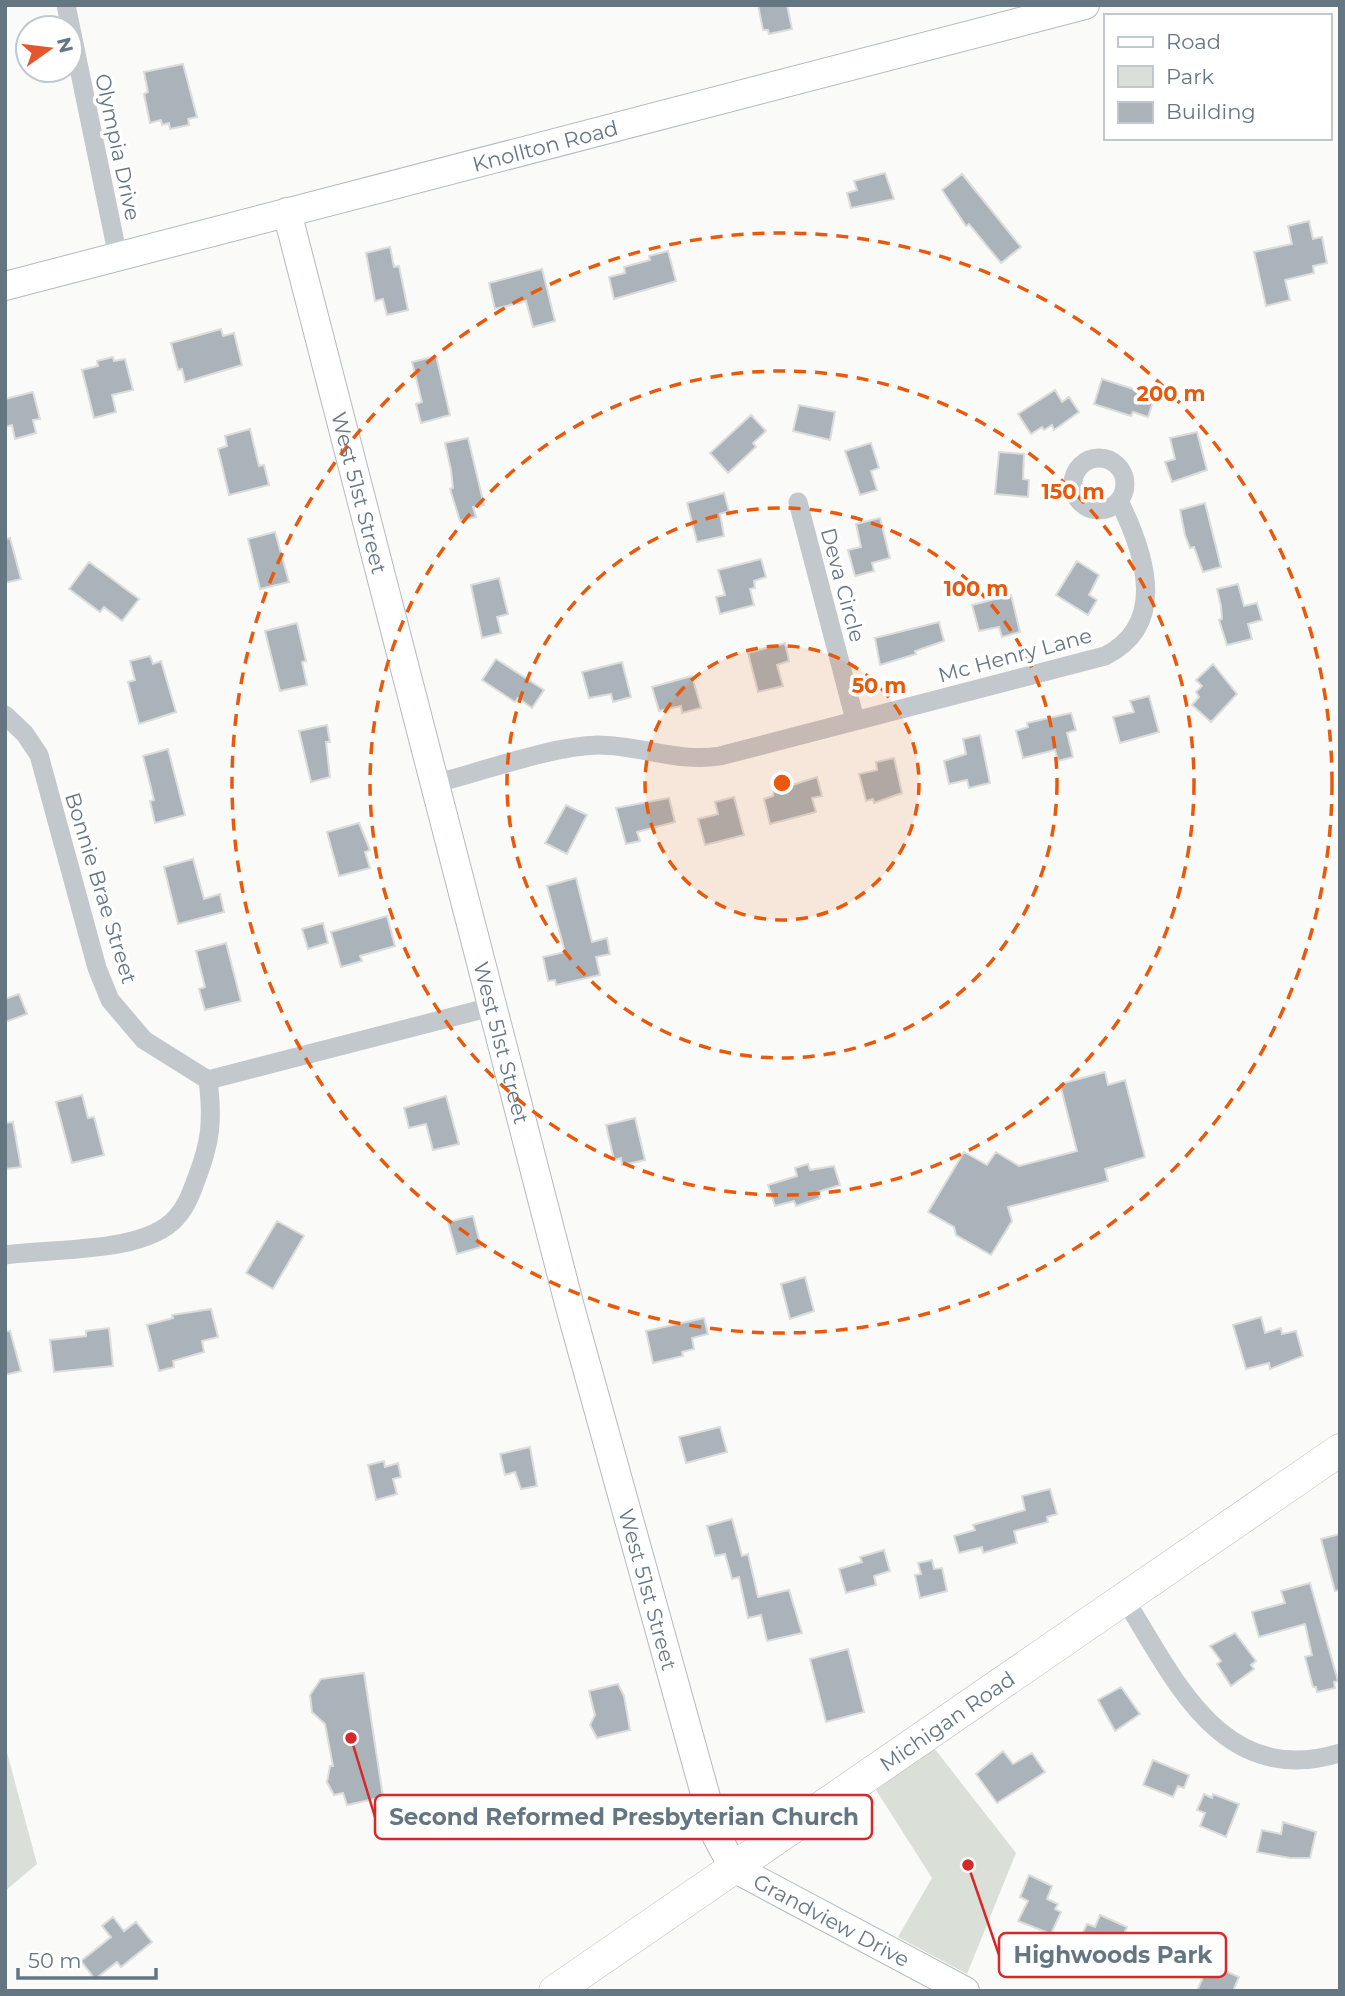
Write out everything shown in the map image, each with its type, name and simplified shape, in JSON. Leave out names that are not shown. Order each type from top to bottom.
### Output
[{"type":"main road","name":"Michigan Road","points":[[555,1991],[1340,1450]]},
{"type":"street","name":"Olympia Drive","points":[[66,5],[118,257]]},
{"type":"street","name":"Knollton Road","points":[[5,286],[1085,5]]},
{"type":"street","name":"West 51st Street","points":[[288,212],[495,1006],[570,1307],[716,1837],[734,1868]]},
{"type":"street","name":"Mc Henry Lane","points":[[437,783],[575,747],[609,746],[681,758],[709,758],[1096,659],[1119,648],[1140,623],[1146,607],[1147,587],[1137,540],[1119,501]]},
{"type":"street","name":"Deva Circle","points":[[798,502],[855,720]]},
{"type":"street","name":"Bonnie Brae Street","points":[[5,715],[25,734],[39,755],[97,968],[110,1000],[144,1040],[208,1080]]},
{"type":"street","points":[[5,1255],[133,1242],[167,1227],[188,1201],[208,1144],[212,1110],[208,1080],[495,1006]]},
{"type":"street","points":[[1124,1598],[1194,1709],[1219,1732],[1248,1749],[1274,1756],[1308,1758],[1340,1752]]},
{"type":"street","name":"Grandview Drive","points":[[734,1868],[965,1991]]},
{"type":"green space","points":[[5,1745],[37,1864],[5,1891]]},
{"type":"green space","points":[[934,1748],[1016,1853],[967,1974],[898,1937],[932,1878],[876,1790]]},
{"type":"building","points":[[758,5],[787,5],[792,29],[769,34],[768,30],[763,30]]},
{"type":"building","points":[[183,64],[197,117],[188,119],[189,125],[170,129],[169,123],[162,125],[161,120],[150,123],[144,94],[148,92],[144,72]]},
{"type":"building","points":[[885,173],[894,199],[851,208],[847,193],[857,190],[854,181]]},
{"type":"building","points":[[962,174],[1021,247],[1001,263],[969,224],[966,226],[942,190]]},
{"type":"building","points":[[1309,221],[1313,239],[1322,237],[1327,263],[1313,266],[1314,273],[1285,280],[1290,300],[1266,306],[1254,252],[1292,244],[1288,226]]},
{"type":"building","points":[[390,247],[394,267],[399,266],[408,310],[387,315],[383,299],[375,301],[366,253]]},
{"type":"building","points":[[668,251],[676,281],[614,299],[609,277],[625,273],[624,267],[650,260],[649,256]]},
{"type":"building","points":[[542,269],[555,321],[533,327],[526,301],[495,309],[489,283]]},
{"type":"building","points":[[221,329],[223,336],[234,333],[242,365],[185,382],[182,369],[178,370],[171,343]]},
{"type":"building","points":[[436,356],[450,415],[421,423],[416,404],[422,402],[412,362]]},
{"type":"building","points":[[113,357],[114,361],[125,359],[133,390],[112,395],[116,412],[94,418],[82,370],[98,366],[97,361]]},
{"type":"building","points":[[1102,379],[1155,396],[1148,417],[1133,412],[1131,416],[1094,404]]},
{"type":"building","points":[[1055,390],[1062,402],[1069,397],[1079,412],[1054,430],[1052,425],[1044,430],[1042,427],[1031,434],[1018,414]]},
{"type":"building","points":[[33,392],[40,419],[33,420],[36,433],[15,439],[12,425],[5,427],[5,399]]},
{"type":"building","points":[[799,405],[835,412],[830,440],[793,431]]},
{"type":"building","points":[[751,415],[766,431],[753,443],[756,447],[728,473],[710,453]]},
{"type":"building","points":[[250,429],[259,466],[264,465],[269,485],[229,495],[218,449],[227,446],[225,436]]},
{"type":"building","points":[[1197,432],[1207,470],[1172,482],[1165,462],[1175,459],[1170,438]]},
{"type":"building","points":[[468,438],[484,505],[473,507],[476,517],[460,521],[450,489],[453,488],[445,443]]},
{"type":"building","points":[[871,443],[879,468],[871,471],[877,490],[860,495],[845,451]]},
{"type":"building","points":[[999,452],[1024,454],[1023,479],[1029,480],[1028,497],[995,494]]},
{"type":"building","points":[[724,493],[729,511],[720,514],[724,536],[697,542],[687,503]]},
{"type":"building","points":[[1205,503],[1221,567],[1203,572],[1194,547],[1190,548],[1185,535],[1180,510]]},
{"type":"building","points":[[880,518],[890,558],[872,563],[874,571],[855,576],[848,550],[861,547],[856,524]]},
{"type":"building","points":[[275,532],[289,582],[260,589],[248,539]]},
{"type":"building","points":[[10,538],[21,579],[5,583],[5,539]]},
{"type":"building","points":[[761,559],[766,577],[754,581],[755,588],[750,589],[754,605],[720,614],[716,597],[725,595],[718,570]]},
{"type":"building","points":[[1077,561],[1099,575],[1089,595],[1097,600],[1088,615],[1056,595]]},
{"type":"building","points":[[89,562],[139,599],[122,621],[104,607],[100,612],[69,589]]},
{"type":"building","points":[[499,578],[508,614],[497,617],[501,633],[482,638],[471,585]]},
{"type":"building","points":[[1238,584],[1244,606],[1257,603],[1262,620],[1248,624],[1252,639],[1227,645],[1219,620],[1222,619],[1217,589]]},
{"type":"building","points":[[1011,595],[1020,632],[1002,637],[999,627],[979,631],[972,605]]},
{"type":"building","points":[[939,622],[944,641],[915,651],[916,654],[880,665],[875,638]]},
{"type":"building","points":[[297,623],[306,661],[302,662],[307,685],[280,691],[265,631]]},
{"type":"building","points":[[785,643],[789,661],[777,665],[783,686],[758,692],[748,653]]},
{"type":"building","points":[[150,656],[153,664],[161,661],[176,712],[139,724],[128,682],[135,680],[130,661]]},
{"type":"building","points":[[496,659],[544,690],[532,708],[518,698],[515,702],[482,680]]},
{"type":"building","points":[[622,662],[631,697],[613,702],[611,694],[589,698],[582,672]]},
{"type":"building","points":[[1213,664],[1237,694],[1211,722],[1192,705],[1199,697],[1196,692],[1202,686],[1196,680]]},
{"type":"building","points":[[692,676],[701,708],[682,713],[681,706],[659,711],[652,687]]},
{"type":"building","points":[[1149,696],[1159,732],[1120,743],[1113,717],[1134,712],[1130,701]]},
{"type":"building","points":[[1071,713],[1076,730],[1067,733],[1073,757],[1058,761],[1055,750],[1023,758],[1016,731],[1028,727],[1027,723]]},
{"type":"building","points":[[327,725],[330,777],[311,782],[299,731]]},
{"type":"building","points":[[980,735],[990,783],[969,788],[967,780],[949,784],[944,761],[966,754],[963,739]]},
{"type":"building","points":[[168,749],[185,815],[155,823],[150,801],[154,800],[143,756]]},
{"type":"building","points":[[894,758],[902,793],[874,803],[873,799],[866,801],[859,774],[877,770],[876,762]]},
{"type":"building","points":[[817,777],[822,796],[812,798],[816,812],[770,824],[764,799],[773,796],[774,791]]},
{"type":"building","points":[[734,797],[744,835],[705,845],[698,819],[718,814],[715,802]]},
{"type":"building","points":[[669,798],[675,822],[637,832],[640,841],[626,844],[616,808]]},
{"type":"building","points":[[566,805],[587,815],[567,854],[545,843]]},
{"type":"building","points":[[359,823],[370,850],[365,852],[370,868],[339,876],[327,832]]},
{"type":"building","points":[[193,859],[204,899],[220,894],[224,912],[178,924],[164,867]]},
{"type":"building","points":[[576,878],[592,942],[607,938],[610,954],[596,957],[600,975],[556,985],[555,980],[548,981],[543,957],[565,952],[547,886]]},
{"type":"building","points":[[387,916],[395,946],[360,956],[362,961],[341,967],[331,932]]},
{"type":"building","points":[[323,923],[328,943],[308,949],[302,929]]},
{"type":"building","points":[[226,943],[241,1001],[205,1010],[199,989],[205,987],[196,951]]},
{"type":"building","points":[[19,994],[27,1014],[5,1022],[5,999]]},
{"type":"building","points":[[1105,1072],[1108,1085],[1125,1080],[1145,1157],[1105,1169],[1108,1181],[1008,1207],[1012,1221],[991,1255],[956,1235],[954,1227],[928,1212],[964,1152],[987,1165],[996,1152],[1019,1166],[1077,1151],[1060,1084]]},
{"type":"building","points":[[82,1095],[88,1118],[94,1117],[104,1155],[72,1163],[56,1102]]},
{"type":"building","points":[[446,1096],[459,1144],[433,1150],[426,1124],[409,1128],[404,1108]]},
{"type":"building","points":[[635,1118],[645,1160],[622,1165],[621,1158],[614,1160],[606,1125]]},
{"type":"building","points":[[13,1122],[21,1167],[5,1169],[5,1123]]},
{"type":"building","points":[[808,1164],[810,1170],[834,1166],[840,1185],[818,1192],[820,1198],[796,1206],[794,1201],[775,1206],[768,1185],[797,1176],[795,1168]]},
{"type":"building","points":[[473,1216],[481,1247],[457,1254],[448,1222]]},
{"type":"building","points":[[277,1221],[304,1236],[273,1289],[246,1273]]},
{"type":"building","points":[[805,1277],[814,1311],[790,1319],[781,1284]]},
{"type":"building","points":[[211,1309],[218,1337],[202,1341],[204,1352],[173,1361],[174,1367],[159,1371],[147,1325],[173,1318],[172,1315]]},
{"type":"building","points":[[1261,1317],[1265,1333],[1281,1328],[1282,1334],[1296,1331],[1303,1356],[1270,1369],[1269,1363],[1246,1369],[1233,1325]]},
{"type":"building","points":[[704,1318],[708,1334],[692,1338],[694,1349],[682,1352],[683,1356],[653,1363],[646,1331]]},
{"type":"building","points":[[109,1328],[113,1366],[54,1372],[50,1340],[86,1336],[86,1331]]},
{"type":"building","points":[[5,1331],[10,1331],[21,1371],[5,1375]]},
{"type":"building","points":[[720,1427],[727,1452],[686,1463],[679,1437]]},
{"type":"building","points":[[530,1447],[537,1486],[521,1489],[515,1472],[505,1475],[500,1454]]},
{"type":"building","points":[[384,1461],[385,1467],[398,1463],[401,1477],[393,1479],[397,1494],[376,1500],[368,1465]]},
{"type":"building","points":[[1050,1489],[1057,1514],[1047,1517],[1048,1522],[1014,1531],[1017,1543],[983,1553],[982,1547],[959,1553],[954,1536],[975,1530],[973,1525],[1025,1510],[1022,1496]]},
{"type":"building","points":[[732,1519],[742,1556],[748,1554],[758,1597],[789,1590],[802,1633],[767,1641],[761,1615],[748,1618],[739,1577],[732,1579],[725,1554],[715,1556],[707,1526]]},
{"type":"building","points":[[1340,1534],[1340,1590],[1335,1591],[1321,1539]]},
{"type":"building","points":[[884,1550],[890,1571],[874,1576],[876,1585],[846,1593],[839,1569],[862,1562],[860,1557]]},
{"type":"building","points":[[932,1560],[934,1569],[942,1568],[947,1591],[920,1598],[915,1575],[921,1574],[918,1563]]},
{"type":"building","points":[[1310,1583],[1338,1681],[1334,1682],[1335,1688],[1317,1692],[1316,1687],[1313,1687],[1305,1657],[1312,1655],[1305,1624],[1259,1637],[1252,1612],[1285,1603],[1281,1591]]},
{"type":"building","points":[[1235,1633],[1256,1661],[1251,1665],[1254,1669],[1231,1686],[1217,1664],[1221,1661],[1210,1646]]},
{"type":"building","points":[[848,1649],[864,1712],[826,1722],[810,1659]]},
{"type":"building","points":[[364,1673],[383,1797],[347,1805],[343,1793],[334,1795],[327,1782],[330,1766],[333,1766],[325,1724],[312,1712],[310,1695],[321,1679]]},
{"type":"building","points":[[618,1684],[624,1696],[630,1730],[597,1738],[590,1725],[595,1715],[589,1691]]},
{"type":"building","points":[[1121,1687],[1140,1714],[1115,1731],[1098,1700]]},
{"type":"building","points":[[1003,1751],[1013,1764],[1032,1753],[1045,1772],[997,1803],[976,1774]]},
{"type":"building","points":[[1153,1760],[1189,1775],[1184,1788],[1178,1786],[1173,1797],[1143,1785]]},
{"type":"building","points":[[1204,1794],[1212,1798],[1213,1794],[1239,1804],[1226,1837],[1200,1826],[1205,1813],[1197,1810]]},
{"type":"building","points":[[1283,1822],[1316,1832],[1310,1858],[1290,1858],[1257,1852],[1262,1830],[1281,1834]]},
{"type":"building","points":[[1029,1875],[1052,1886],[1047,1899],[1058,1904],[1055,1909],[1061,1912],[1051,1934],[1018,1921],[1028,1901],[1020,1897]]},
{"type":"building","points":[[1100,1915],[1127,1927],[1114,1957],[1090,1947],[1092,1943],[1080,1938],[1087,1924],[1095,1927]]},
{"type":"building","points":[[113,1917],[124,1931],[136,1922],[152,1942],[121,1967],[117,1962],[95,1979],[81,1961],[111,1937],[102,1926]]},
{"type":"building","points":[[1214,1966],[1239,1977],[1233,1991],[1197,1991],[1206,1970],[1211,1973]]},
{"type":"place","name":"Second Reformed Presbyterian Church","points":[[351,1738]]},
{"type":"place","name":"Highwoods Park","points":[[968,1865]]}]
